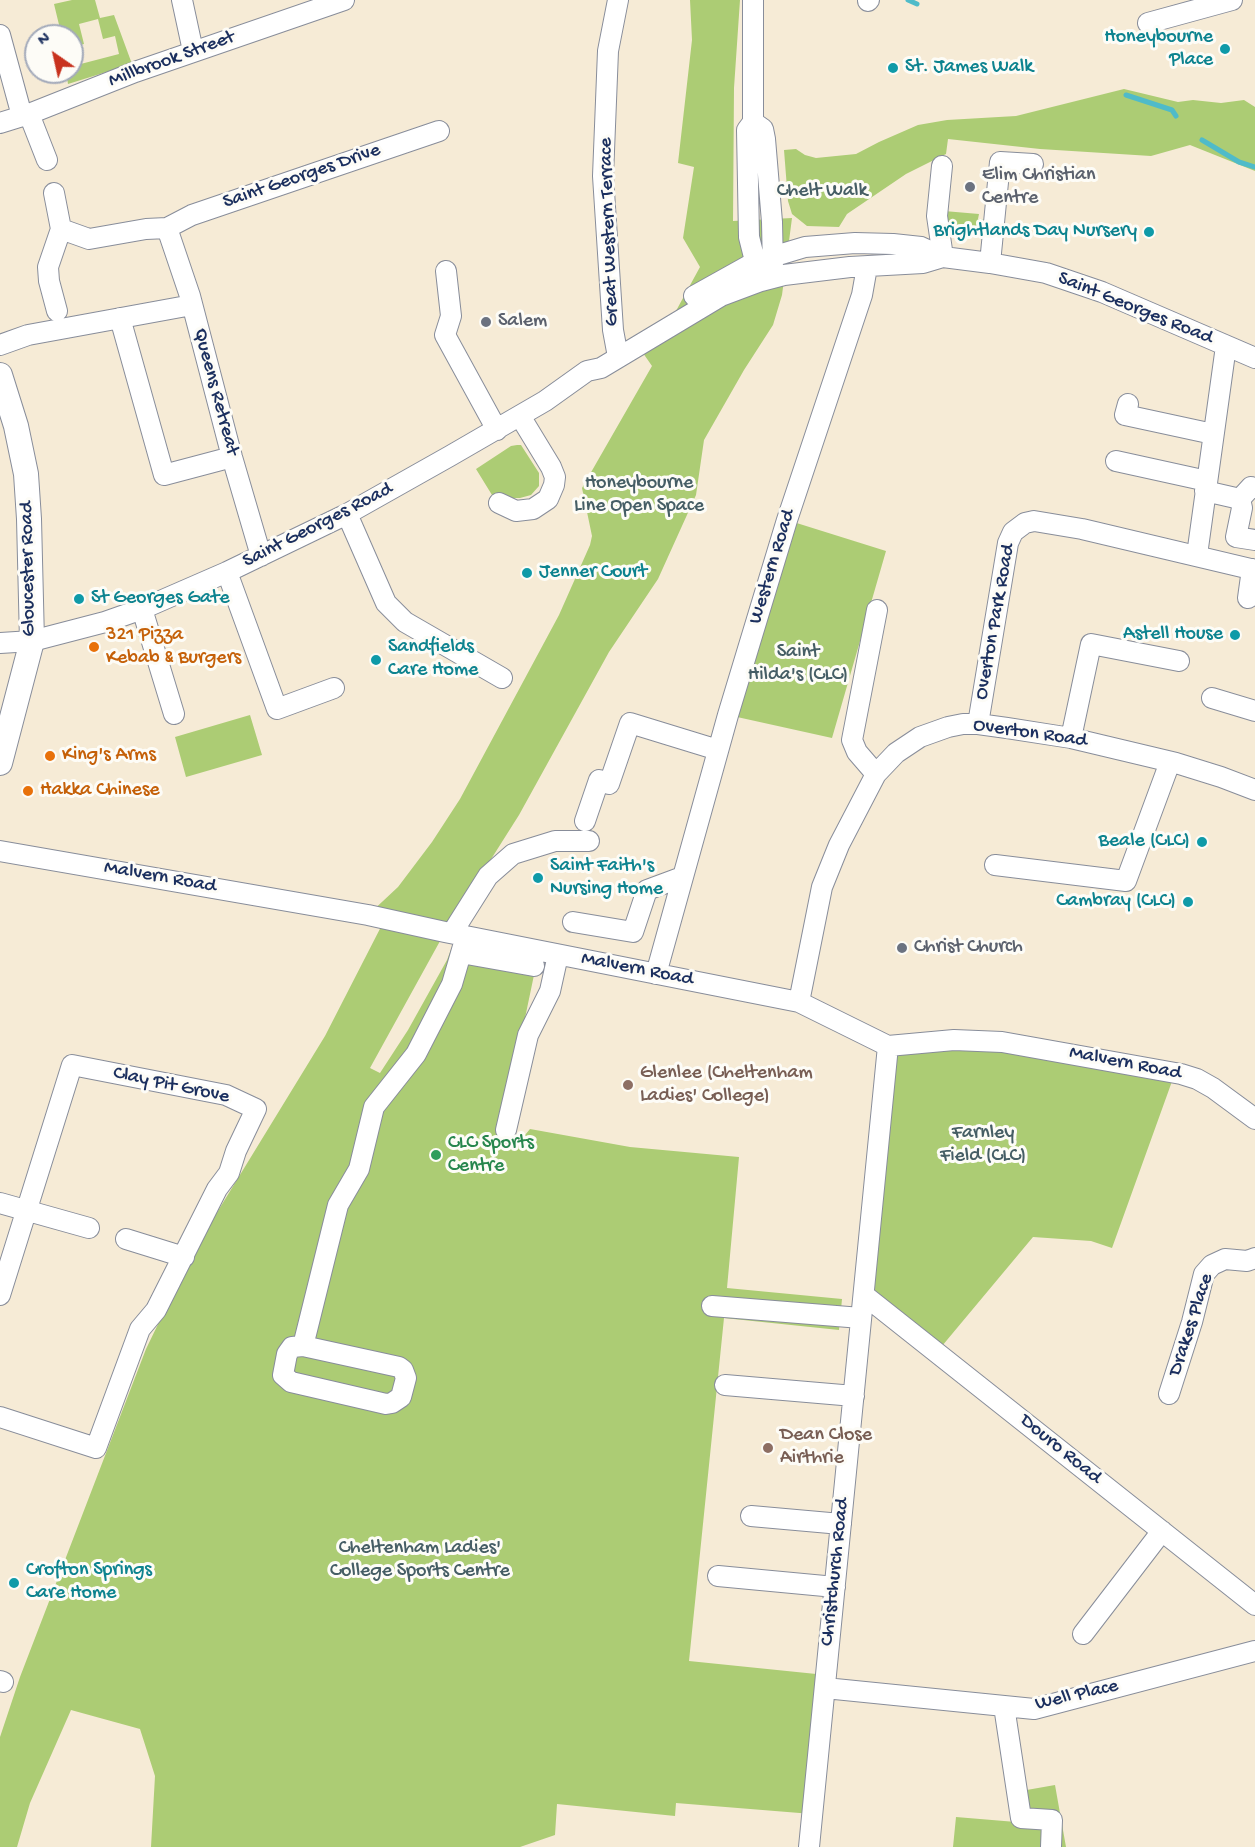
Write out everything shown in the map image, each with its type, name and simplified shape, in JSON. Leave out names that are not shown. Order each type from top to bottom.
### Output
[{"type":"main road","name":"Gloucester Road","points":[[0,375],[16,426],[26,474],[32,641],[0,763]]},
{"type":"street","points":[[182,0],[193,51]]},
{"type":"street","name":"Millbrook Street","points":[[0,123],[324,3],[344,0]]},
{"type":"street","name":"Great Western Terrace","points":[[616,352],[603,176],[608,51],[618,0]]},
{"type":"street","points":[[753,0],[753,122],[747,130],[749,237],[765,269]]},
{"type":"street","points":[[1148,23],[1232,0]]},
{"type":"street","points":[[0,35],[26,115],[47,160]]},
{"type":"street","name":"Saint Georges Drive","points":[[167,228],[192,215],[439,131]]},
{"type":"street","points":[[990,263],[1000,162],[1033,164]]},
{"type":"street","points":[[942,166],[937,216],[943,257]]},
{"type":"street","points":[[54,193],[61,230],[48,267],[49,281],[57,311]]},
{"type":"street","points":[[61,230],[89,238],[167,228]]},
{"type":"street","name":"Queens Retreat","points":[[167,228],[192,304],[232,458],[261,556]]},
{"type":"street","name":"Saint Georges Road","points":[[0,643],[32,641],[105,622],[142,609],[227,572],[347,514],[520,416],[587,371],[595,360],[616,352],[674,315],[805,248],[846,244],[893,244],[921,248],[943,257],[1046,273],[1102,292],[1255,358]]},
{"type":"street","name":"Saint Georges Road","points":[[765,269],[923,263],[943,257]]},
{"type":"street","name":"Western Road","points":[[656,974],[718,750],[787,520],[862,295],[858,267]]},
{"type":"street","points":[[446,271],[451,316],[445,334],[497,430]]},
{"type":"street","points":[[0,345],[28,335],[192,304]]},
{"type":"street","points":[[120,318],[164,475],[232,458]]},
{"type":"street","points":[[1197,555],[1226,346]]},
{"type":"street","points":[[1128,404],[1125,415],[1213,434]]},
{"type":"street","points":[[500,503],[516,511],[533,509],[548,499],[554,485],[555,477],[551,467],[520,416]]},
{"type":"street","points":[[1116,461],[1247,494],[1236,537],[1255,540]]},
{"type":"street","points":[[347,514],[386,603],[405,622],[502,678]]},
{"type":"street","name":"Overton Park Road","points":[[978,724],[1008,543],[1018,527],[1025,523],[1044,522],[1254,569]]},
{"type":"street","points":[[1248,598],[1254,569]]},
{"type":"street","points":[[227,572],[277,709],[334,688]]},
{"type":"street","points":[[142,609],[174,714]]},
{"type":"street","points":[[876,774],[857,752],[852,740],[877,610]]},
{"type":"street","points":[[1071,738],[1091,644],[1179,661]]},
{"type":"street","points":[[1212,698],[1255,711]]},
{"type":"street","points":[[585,821],[599,780],[609,784],[630,723],[718,750]]},
{"type":"street","name":"Overton Road","points":[[799,1002],[822,887],[839,845],[876,774],[896,753],[920,737],[948,727],[978,724],[1071,738],[1170,762],[1255,790]]},
{"type":"street","points":[[995,865],[1126,881],[1170,762]]},
{"type":"street","points":[[303,1346],[338,1204],[359,1169],[374,1107],[416,1054],[452,984],[460,941],[488,876],[513,854],[555,842],[589,841]]},
{"type":"street","name":"Malvern Road","points":[[0,851],[391,920],[423,927],[460,941],[530,960],[558,955],[799,1002],[888,1046],[954,1040],[1002,1042],[1180,1074],[1197,1079],[1213,1088],[1255,1119]]},
{"type":"street","points":[[573,922],[633,932],[647,890],[682,878]]},
{"type":"street","points":[[636,924],[668,931]]},
{"type":"street","points":[[506,1130],[528,1035],[550,991],[558,955]]},
{"type":"street","name":"Christchurch Road","points":[[809,1847],[888,1046]]},
{"type":"street","name":"Clay Pit Grove","points":[[26,1211],[72,1065],[226,1095],[256,1109],[236,1150],[229,1173],[217,1189],[184,1257]]},
{"type":"street","points":[[0,1203],[89,1228]]},
{"type":"street","points":[[0,1295],[26,1211]]},
{"type":"street","points":[[0,1417],[96,1448],[140,1329],[156,1310],[184,1257],[126,1239]]},
{"type":"street","name":"Drakes Place","points":[[1169,1394],[1192,1322],[1204,1274],[1212,1264],[1225,1259],[1247,1261],[1255,1258]]},
{"type":"street","name":"Douro Road","points":[[864,1295],[1255,1605]]},
{"type":"street","points":[[712,1306],[861,1318]]},
{"type":"street","points":[[303,1346],[399,1367],[406,1378],[400,1397],[386,1404],[291,1382],[283,1375],[287,1354],[292,1347],[303,1346]]},
{"type":"street","points":[[725,1385],[854,1396]]},
{"type":"street","points":[[751,1516],[841,1524]]},
{"type":"street","points":[[1083,1634],[1162,1531]]},
{"type":"street","points":[[718,1576],[835,1587]]},
{"type":"street","name":"Well Place","points":[[825,1688],[1034,1709],[1255,1651]]},
{"type":"street","points":[[1004,1706],[1021,1818],[1052,1820],[1051,1847]]},
{"type":"green space","points":[[72,0],[95,0],[100,18],[114,15],[132,64],[84,79],[84,63],[119,54],[115,36],[103,39],[98,19],[79,24],[59,24],[54,4]]},
{"type":"green space","name":"Cheltenham Ladies' College Sports Centre","points":[[690,0],[740,0],[734,88],[733,221],[792,218],[782,295],[773,325],[704,440],[696,495],[658,579],[609,652],[519,815],[445,932],[370,1068],[380,1073],[408,1030],[447,960],[457,934],[539,951],[501,1133],[525,1135],[530,1129],[630,1147],[739,1157],[727,1288],[842,1299],[839,1330],[724,1318],[689,1661],[826,1675],[812,1814],[676,1803],[675,1816],[557,1804],[555,1835],[520,1847],[151,1847],[155,1776],[140,1729],[71,1710],[30,1803],[17,1847],[0,1847],[0,1737],[20,1677],[146,1349],[194,1250],[325,1036],[385,919],[368,915],[398,887],[432,842],[460,799],[559,615],[592,536],[582,488],[652,366],[636,343],[671,320],[700,267],[683,238],[694,167],[678,163],[692,40]]},
{"type":"green space","name":"Chelt Walk","points":[[1124,89],[1178,102],[1193,100],[1221,103],[1244,100],[1255,107],[1255,171],[1190,145],[1151,156],[1040,149],[948,139],[946,154],[906,174],[847,214],[839,227],[807,226],[792,214],[788,201],[784,150],[796,149],[816,158],[856,154],[918,125],[947,120],[1016,116]]},
{"type":"green space","points":[[944,211],[979,214],[978,219],[985,220],[984,234],[943,230]]},
{"type":"green space","points":[[521,445],[539,473],[539,486],[531,495],[520,498],[492,495],[476,469],[511,446]]},
{"type":"green space","name":"Saint Hilda's (CLC)","points":[[787,520],[886,551],[832,738],[728,715]]},
{"type":"green space","points":[[250,715],[262,755],[186,777],[175,737]]},
{"type":"green space","name":"Farnley Field (CLC)","points":[[954,1040],[1175,1073],[1112,1248],[1091,1241],[1033,1237],[937,1352],[864,1295],[888,1046]]},
{"type":"green space","points":[[1055,1785],[1066,1847],[953,1847],[956,1817],[1016,1822],[1021,1791]]},
{"type":"waterway","points":[[908,0],[917,4]]},
{"type":"waterway","points":[[1126,95],[1172,110],[1176,116]]},
{"type":"waterway","points":[[1202,140],[1239,162],[1255,167]]},
{"type":"place","name":"Honeybourne Place","points":[[1225,49]]},
{"type":"place","name":"St. James Walk","points":[[893,68]]},
{"type":"place","name":"Elim Christian Centre","points":[[970,187]]},
{"type":"place","name":"Brightlands Day Nursery","points":[[1149,232]]},
{"type":"place","name":"Salem","points":[[486,322]]},
{"type":"place","name":"Jenner Court","points":[[527,573]]},
{"type":"place","name":"St Georges Gate","points":[[79,599]]},
{"type":"place","name":"Astell House","points":[[1235,635]]},
{"type":"place","name":"321 Pizza Kebab & Burgers","points":[[94,647]]},
{"type":"place","name":"Sandfields Care Home","points":[[376,660]]},
{"type":"place","name":"King's Arms","points":[[50,756]]},
{"type":"place","name":"Hakka Chinese","points":[[28,791]]},
{"type":"place","name":"Beale (CLC)","points":[[1202,842]]},
{"type":"place","name":"Saint Faith's Nursing Home","points":[[538,878]]},
{"type":"place","name":"Cambray (CLC)","points":[[1188,902]]},
{"type":"place","name":"Christ Church","points":[[902,948]]},
{"type":"place","name":"Glenlee (Cheltenham Ladies' College)","points":[[628,1085]]},
{"type":"place","name":"CLC Sports Centre","points":[[436,1155]]},
{"type":"place","name":"Dean Close Airthrie","points":[[768,1448]]},
{"type":"place","name":"Crofton Springs Care Home","points":[[14,1583]]},
{"type":"park label","name":"Honeybourne Line Open Space","points":[[639,496]]}]
